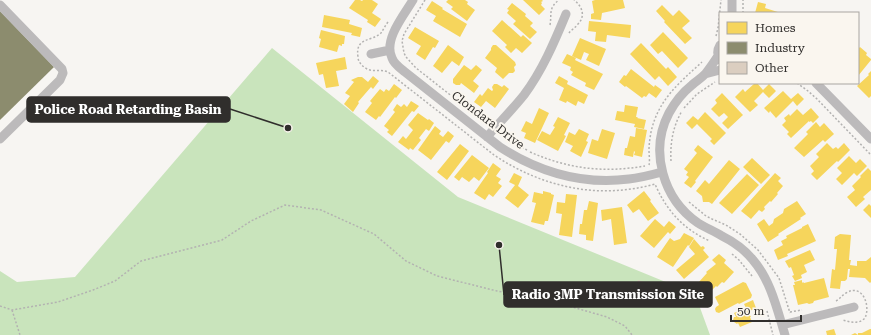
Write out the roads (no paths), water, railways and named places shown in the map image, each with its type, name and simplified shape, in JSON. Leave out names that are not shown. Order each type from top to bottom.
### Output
[{"type":"street","points":[[371,54],[390,50],[390,43],[393,34],[413,0]]},
{"type":"street","points":[[732,0],[732,12]]},
{"type":"street","points":[[0,5],[62,69],[63,73],[60,80],[0,139]]},
{"type":"street","points":[[487,137],[515,106],[531,84],[549,53],[566,14]]},
{"type":"street","name":"Clondara Drive","points":[[390,50],[393,60],[401,69],[487,137],[525,162],[550,172],[590,180],[629,179],[662,172]]},
{"type":"street","points":[[719,58],[705,74],[685,90],[668,114],[664,123],[660,142],[659,153],[662,172],[669,191],[677,204],[683,210],[698,223],[731,241],[754,260],[768,282],[785,335]]},
{"type":"street","points":[[705,74],[719,70]]},
{"type":"street","points":[[817,84],[871,140]]},
{"type":"street","points":[[782,325],[854,307]]},
{"type":"place","name":"Police Road Retarding Basin","points":[[288,128]]},
{"type":"place","name":"Radio 3MP Transmission Site","points":[[499,245]]}]
